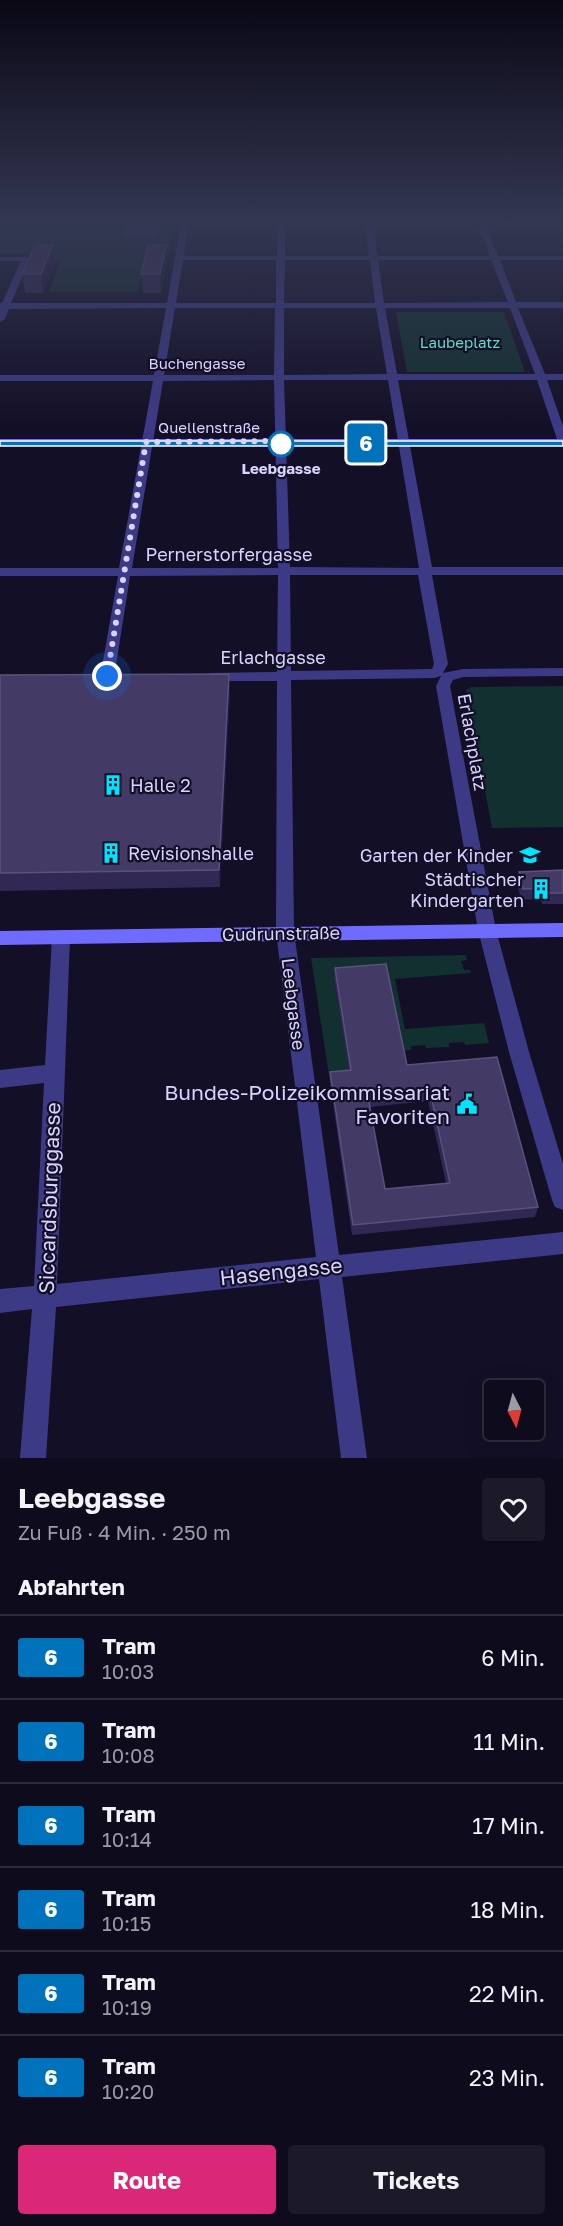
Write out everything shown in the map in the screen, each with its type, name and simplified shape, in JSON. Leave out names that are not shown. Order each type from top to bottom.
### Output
[{"type":"street","points":[[0,319],[10,291]]},
{"type":"street","points":[[106,678],[123,571],[174,291]]},
{"type":"street","name":"Leebgasse","points":[[280,291],[279,378],[285,676],[285,932],[354,1458]]},
{"type":"street","points":[[379,291],[425,571]]},
{"type":"street","points":[[507,291],[541,377],[563,442]]},
{"type":"street","points":[[3,306],[563,305]]},
{"type":"street","points":[[393,377],[563,377]]},
{"type":"street","name":"Buchengasse","points":[[0,378],[393,377]]},
{"type":"street","name":"Quellenstraße","points":[[0,442],[563,442]]},
{"type":"street","name":"Erlachgasse","points":[[195,677],[428,675],[438,671],[441,664],[425,571]]},
{"type":"street","name":"Pernerstorfergasse","points":[[0,572],[563,571]]},
{"type":"street","name":"Erlachplatz","points":[[487,930],[444,680],[463,673],[563,672]]},
{"type":"street","points":[[487,930],[519,1052],[563,1200]]},
{"type":"street","name":"Gudrunstraße","points":[[0,938],[285,932],[563,930]]},
{"type":"street","name":"Siccardsburggasse","points":[[33,1458],[45,1297],[61,937]]},
{"type":"street","points":[[0,1079],[54,1073]]},
{"type":"street","name":"Hasengasse","points":[[0,1301],[563,1244]]},
{"type":"green space","points":[[49,291],[138,291],[138,292]]},
{"type":"green space","name":"Laubeplatz","points":[[396,312],[504,312],[525,372],[407,372]]},
{"type":"green space","points":[[563,686],[563,827],[492,828],[466,690],[471,687]]},
{"type":"green space","points":[[466,955],[467,960],[461,961],[464,970],[470,970],[471,973],[395,979],[405,1029],[484,1023],[489,1043],[465,1045],[464,1042],[449,1043],[449,1047],[426,1048],[425,1045],[411,1046],[411,1050],[400,1051],[334,979],[351,1080],[330,1082],[311,958]]},
{"type":"building","points":[[229,674],[219,870],[0,873],[0,675]]},
{"type":"building","points":[[563,870],[563,893],[544,893],[543,888],[523,889],[519,872]]},
{"type":"building","name":"Bundes-Polizeikommissariat Favoriten","points":[[386,964],[407,1065],[497,1057],[538,1207],[353,1225],[330,1072],[351,1070],[335,968]],"holes":[[[430,1091],[450,1183],[385,1189],[368,1097]]]},
{"type":"tram line","points":[[0,444],[563,443]]},
{"type":"tram line","name":"6","points":[[0,444],[563,443]]},
{"type":"place","name":"Leebgasse","points":[[281,444]]},
{"type":"place","name":"Halle 2","points":[[113,785]]},
{"type":"place","name":"Revisionshalle","points":[[111,853]]},
{"type":"place","name":"Garten der Kinder","points":[[530,855]]},
{"type":"place","name":"Städtischer Kindergarten","points":[[541,889]]},
{"type":"place","name":"Bundes-Polizeikommissariat Favoriten","points":[[467,1104]]},
{"type":"route","points":[[107,676],[146,442],[282,441],[281,444]]}]
